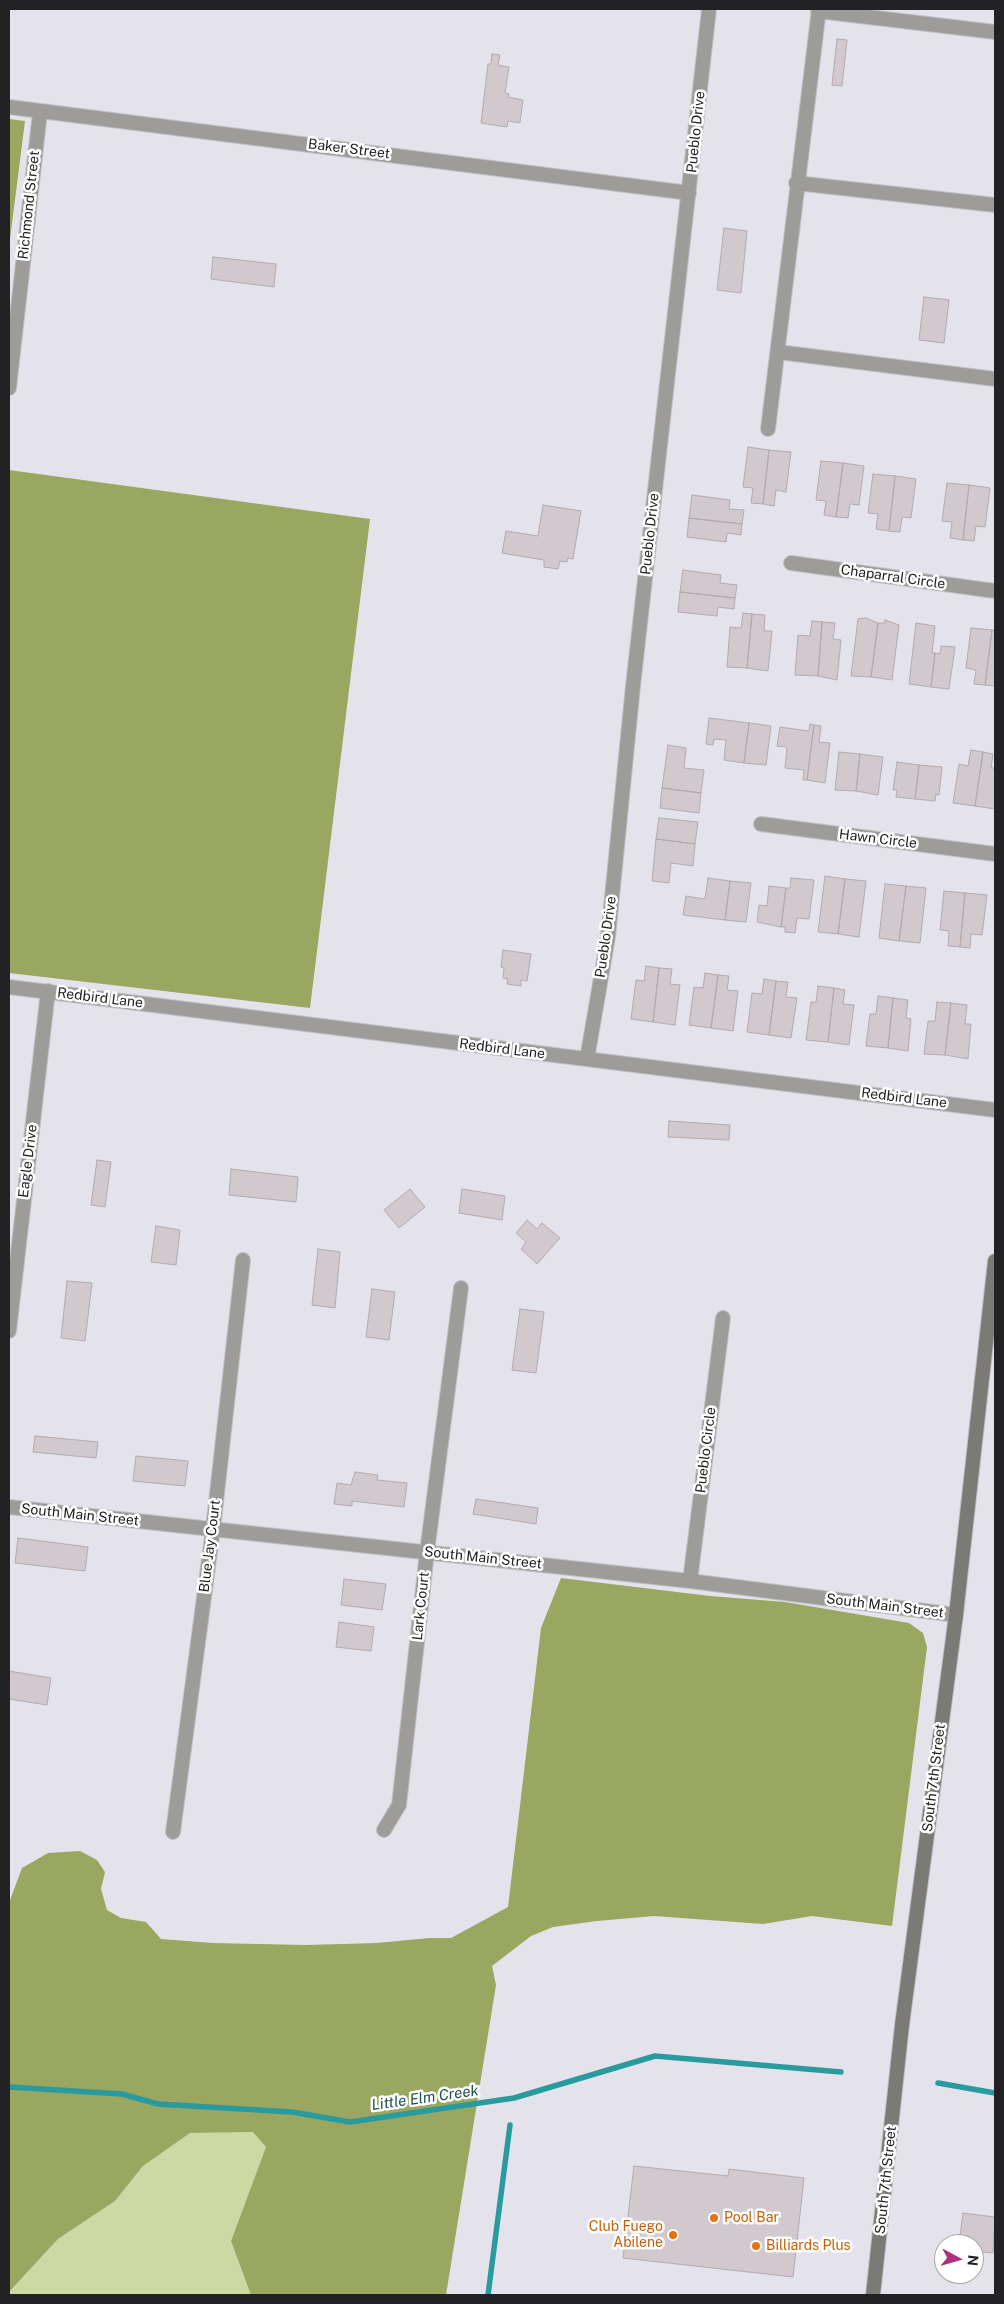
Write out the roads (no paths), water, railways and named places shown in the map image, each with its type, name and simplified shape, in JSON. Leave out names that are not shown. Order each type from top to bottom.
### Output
[{"type":"main road","name":"South 7th Street","points":[[873,2295],[899,2056],[956,1615],[995,1261]]},
{"type":"street","name":"Pueblo Drive","points":[[587,1060],[608,937],[633,686],[710,9]]},
{"type":"street","points":[[768,430],[818,10],[995,32]]},
{"type":"street","name":"Baker Street","points":[[9,107],[689,192]]},
{"type":"street","name":"Richmond Street","points":[[9,388],[40,112]]},
{"type":"street","points":[[796,183],[995,205]]},
{"type":"street","points":[[778,352],[995,379]]},
{"type":"street","name":"Chaparral Circle","points":[[791,563],[995,591]]},
{"type":"street","name":"Hawn Circle","points":[[761,824],[995,854]]},
{"type":"street","name":"Redbird Lane","points":[[9,987],[995,1110]]},
{"type":"street","name":"Eagle Drive","points":[[9,1331],[48,991]]},
{"type":"street","name":"Blue Jay Court","points":[[173,1832],[213,1530],[243,1260]]},
{"type":"street","name":"Lark Court","points":[[384,1830],[399,1805],[427,1552],[461,1288]]},
{"type":"street","name":"Pueblo Circle","points":[[690,1581],[723,1318]]},
{"type":"street","name":"South Main Street","points":[[9,1507],[690,1581],[956,1615]]},
{"type":"waterway","name":"Little Elm Creek","points":[[9,2087],[122,2094],[158,2104],[292,2112],[350,2122],[514,2098],[655,2056],[841,2072]]},
{"type":"waterway","name":"Little Elm Creek","points":[[938,2083],[995,2093]]},
{"type":"waterway","points":[[488,2295],[510,2125]]},
{"type":"place","name":"Pool Bar","points":[[714,2218]]},
{"type":"place","name":"Club Fuego Abilene","points":[[673,2235]]},
{"type":"place","name":"Billiards Plus","points":[[756,2246]]}]
